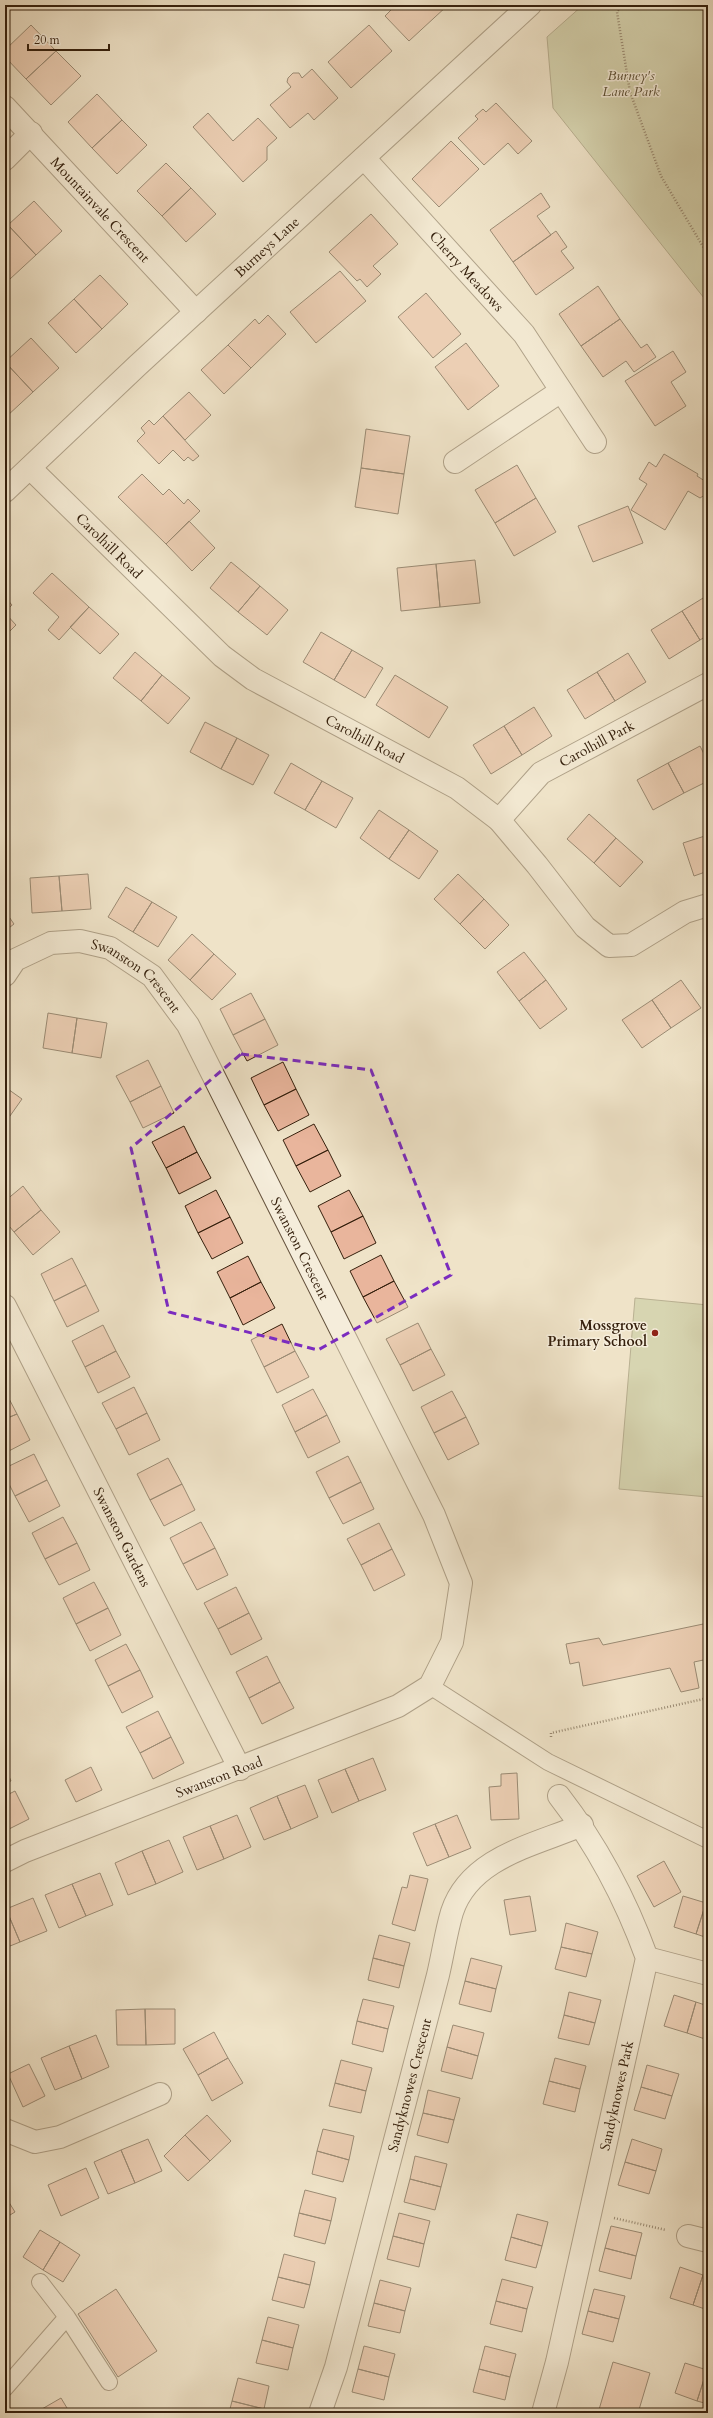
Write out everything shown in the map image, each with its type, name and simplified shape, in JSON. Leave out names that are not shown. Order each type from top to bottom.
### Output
[{"type":"street","name":"Burneys Lane","points":[[5,492],[196,312],[364,158],[517,9]]},
{"type":"street","name":"Mountainvale Crescent","points":[[5,107],[31,133],[196,312]]},
{"type":"street","points":[[5,159],[31,133]]},
{"type":"street","name":"Cherry Meadows","points":[[364,158],[524,334],[595,442]]},
{"type":"street","points":[[455,462],[561,391]]},
{"type":"street","name":"Carolhill Road","points":[[30,468],[222,656],[260,683],[457,788],[499,820],[537,864],[585,927],[609,946],[631,945],[685,912],[708,905]]},
{"type":"street","name":"Carolhill Park","points":[[499,820],[541,773],[708,684]]},
{"type":"street","name":"Swanston Crescent","points":[[5,975],[15,960],[51,943],[80,941],[110,948],[152,976],[188,1025],[434,1515],[461,1584],[452,1642],[430,1686]]},
{"type":"street","name":"Swanston Gardens","points":[[5,1306],[240,1769]]},
{"type":"street","name":"Swanston Road","points":[[5,1861],[25,1851],[240,1769],[398,1706],[430,1686]]},
{"type":"street","points":[[559,1796],[582,1825],[632,1917],[647,1958],[708,1974]]},
{"type":"street","name":"Sandyknowes Crescent","points":[[320,2413],[344,2336],[438,1975],[452,1911],[468,1882],[503,1856],[582,1825]]},
{"type":"street","name":"Sandyknowes Park","points":[[543,2413],[557,2362],[647,1958]]},
{"type":"street","points":[[5,2130],[34,2142],[60,2137],[160,2094]]},
{"type":"lane","points":[[430,1686],[548,1762],[708,1840]]},
{"type":"lane","points":[[40,2282],[67,2317],[109,2382]]},
{"type":"lane","points":[[5,2388],[67,2317]]},
{"type":"path","points":[[622,5],[618,12],[630,92],[661,176],[708,255]]},
{"type":"path","points":[[548,1762],[551,1734],[708,1698]]},
{"type":"path","points":[[590,2211],[698,2238]]},
{"type":"highlighted area","points":[[241,1054],[371,1070],[451,1275],[318,1350],[169,1312],[131,1148]]},
{"type":"green space","name":"Burney's Lane Park","points":[[583,5],[708,5],[708,303],[553,108],[547,37]]},
{"type":"green space","points":[[635,1298],[708,1305],[708,1497],[619,1489]]},
{"type":"building","points":[[396,5],[447,6],[409,41],[385,16]]},
{"type":"building","points":[[31,25],[56,51],[26,79],[5,57],[5,50]]},
{"type":"building","points":[[369,25],[392,51],[351,88],[328,62]]},
{"type":"building","points":[[56,51],[81,76],[51,105],[26,79]]},
{"type":"building","points":[[312,69],[338,98],[314,120],[308,113],[290,128],[270,105],[291,87],[287,82],[288,78],[293,73],[299,73],[302,78]]},
{"type":"building","points":[[97,94],[122,120],[92,148],[68,122]]},
{"type":"building","points":[[496,103],[532,141],[518,154],[508,143],[484,165],[458,138],[478,119],[475,116],[483,109],[486,112]]},
{"type":"building","points":[[208,113],[233,141],[258,118],[277,138],[267,147],[267,160],[243,182],[193,127]]},
{"type":"building","points":[[122,120],[147,145],[117,174],[92,148]]},
{"type":"building","points":[[451,141],[479,169],[439,207],[412,179]]},
{"type":"building","points":[[166,163],[191,188],[162,216],[137,191]]},
{"type":"building","points":[[191,188],[216,214],[186,242],[162,216]]},
{"type":"building","points":[[541,193],[550,207],[537,216],[551,235],[513,262],[490,230]]},
{"type":"building","points":[[34,201],[62,231],[36,255],[8,225]]},
{"type":"building","points":[[371,214],[398,244],[373,266],[381,274],[367,287],[360,279],[357,281],[329,252]]},
{"type":"building","points":[[8,225],[36,255],[10,279],[5,274],[5,227]]},
{"type":"building","points":[[556,231],[567,247],[561,251],[574,268],[536,295],[513,262]]},
{"type":"building","points":[[340,271],[366,301],[316,343],[290,312]]},
{"type":"building","points":[[100,275],[128,304],[102,329],[74,299]]},
{"type":"building","points":[[598,286],[620,319],[581,346],[559,314]]},
{"type":"building","points":[[426,293],[461,334],[433,358],[398,317]]},
{"type":"building","points":[[74,299],[102,329],[76,353],[48,323]]},
{"type":"building","points":[[268,315],[286,334],[251,368],[228,345],[255,319],[259,324]]},
{"type":"building","points":[[620,319],[641,348],[647,344],[656,357],[634,372],[626,361],[603,377],[581,346]]},
{"type":"building","points":[[31,338],[59,368],[33,392],[5,362]]},
{"type":"building","points":[[466,343],[499,386],[468,410],[435,367]]},
{"type":"building","points":[[228,345],[251,368],[224,394],[201,370]]},
{"type":"building","points":[[673,351],[686,372],[671,382],[686,406],[655,426],[625,381]]},
{"type":"building","points":[[5,362],[33,392],[7,416],[5,415]]},
{"type":"building","points":[[189,392],[211,415],[185,440],[163,416]]},
{"type":"building","points":[[163,416],[199,456],[193,461],[188,457],[184,461],[173,450],[159,464],[137,441],[145,433],[141,428],[149,420],[154,425]]},
{"type":"building","points":[[366,429],[410,436],[404,474],[361,468]]},
{"type":"building","points":[[664,454],[698,474],[697,476],[708,483],[708,493],[700,498],[688,491],[665,530],[631,510],[647,484],[639,479],[649,462],[656,467]]},
{"type":"building","points":[[517,465],[536,498],[495,523],[475,490]]},
{"type":"building","points":[[361,468],[404,474],[398,514],[355,507]]},
{"type":"building","points":[[142,474],[163,495],[169,489],[184,504],[188,499],[200,511],[166,544],[118,497]]},
{"type":"building","points":[[536,498],[556,532],[514,556],[495,523]]},
{"type":"building","points":[[628,506],[643,543],[593,562],[578,526]]},
{"type":"building","points":[[189,521],[215,548],[192,571],[166,544]]},
{"type":"building","points":[[475,560],[480,603],[440,607],[436,564]]},
{"type":"building","points":[[231,562],[260,586],[238,612],[210,588]]},
{"type":"building","points":[[436,564],[440,607],[401,611],[397,568]]},
{"type":"building","points":[[52,573],[89,607],[59,640],[48,630],[59,617],[33,593]]},
{"type":"building","points":[[260,586],[288,610],[267,635],[238,612]]},
{"type":"building","points":[[708,595],[708,635],[700,640],[682,611]]},
{"type":"building","points":[[5,597],[12,605],[5,612]]},
{"type":"building","points":[[89,607],[119,634],[100,654],[70,627]]},
{"type":"building","points":[[682,611],[700,640],[669,659],[651,630]]},
{"type":"building","points":[[5,613],[16,625],[5,636]]},
{"type":"building","points":[[321,632],[352,650],[334,680],[303,662]]},
{"type":"building","points":[[352,650],[383,668],[365,698],[334,680]]},
{"type":"building","points":[[135,652],[162,675],[141,701],[113,678]]},
{"type":"building","points":[[628,653],[646,682],[615,701],[597,672]]},
{"type":"building","points":[[597,672],[615,701],[585,719],[567,690]]},
{"type":"building","points":[[162,675],[190,698],[168,724],[141,701]]},
{"type":"building","points":[[395,675],[448,707],[429,738],[376,705]]},
{"type":"building","points":[[534,707],[552,736],[522,755],[504,726]]},
{"type":"building","points":[[205,722],[237,738],[221,769],[190,752]]},
{"type":"building","points":[[504,726],[522,755],[491,774],[473,745]]},
{"type":"building","points":[[237,738],[269,755],[253,785],[221,769]]},
{"type":"building","points":[[700,746],[708,762],[708,781],[684,793],[668,763]]},
{"type":"building","points":[[291,763],[322,781],[305,810],[274,793]]},
{"type":"building","points":[[668,763],[684,793],[653,810],[637,780]]},
{"type":"building","points":[[322,781],[353,798],[336,828],[305,810]]},
{"type":"building","points":[[379,810],[409,830],[389,859],[360,838]]},
{"type":"building","points":[[589,814],[616,838],[594,863],[567,839]]},
{"type":"building","points":[[409,830],[438,851],[419,879],[389,859]]},
{"type":"building","points":[[708,835],[708,871],[694,876],[683,843]]},
{"type":"building","points":[[616,838],[643,862],[620,887],[594,863]]},
{"type":"building","points":[[88,874],[91,909],[62,911],[59,876]]},
{"type":"building","points":[[458,874],[484,899],[460,924],[434,899]]},
{"type":"building","points":[[59,876],[62,911],[32,913],[30,878]]},
{"type":"building","points":[[126,887],[152,902],[133,932],[108,917]]},
{"type":"building","points":[[484,899],[509,925],[485,949],[460,924]]},
{"type":"building","points":[[152,902],[177,917],[158,947],[133,932]]},
{"type":"building","points":[[5,911],[14,924],[5,931]]},
{"type":"building","points":[[192,934],[214,954],[190,980],[168,960]]},
{"type":"building","points":[[524,952],[546,980],[519,1001],[497,972]]},
{"type":"building","points":[[214,954],[236,974],[212,1000],[190,980]]},
{"type":"building","points":[[546,980],[567,1009],[540,1029],[519,1001]]},
{"type":"building","points":[[681,980],[701,1008],[671,1028],[652,1000]]},
{"type":"building","points":[[251,993],[265,1019],[233,1035],[220,1009]]},
{"type":"building","points":[[652,1000],[671,1028],[642,1048],[622,1020]]},
{"type":"building","points":[[48,1013],[77,1018],[72,1053],[43,1048]]},
{"type":"building","points":[[77,1018],[107,1023],[101,1058],[72,1053]]},
{"type":"building","points":[[265,1019],[278,1045],[247,1061],[233,1035]]},
{"type":"building","points":[[148,1060],[161,1086],[130,1102],[116,1076]]},
{"type":"building","points":[[283,1062],[296,1089],[264,1105],[251,1078]]},
{"type":"building","points":[[161,1086],[174,1113],[143,1128],[130,1102]]},
{"type":"building","points":[[5,1087],[22,1099],[5,1123]]},
{"type":"building","points":[[296,1089],[309,1115],[278,1131],[264,1105]]},
{"type":"building","points":[[314,1124],[328,1150],[296,1166],[283,1140]]},
{"type":"building","points":[[184,1126],[197,1152],[166,1168],[152,1142]]},
{"type":"building","points":[[328,1150],[341,1176],[310,1192],[296,1166]]},
{"type":"building","points":[[197,1152],[211,1178],[179,1194],[166,1168]]},
{"type":"building","points":[[23,1186],[41,1210],[14,1232],[5,1221],[5,1201]]},
{"type":"building","points":[[216,1190],[230,1217],[198,1233],[185,1206]]},
{"type":"building","points":[[349,1190],[363,1216],[331,1232],[318,1206]]},
{"type":"building","points":[[41,1210],[60,1232],[33,1255],[14,1232]]},
{"type":"building","points":[[363,1216],[376,1243],[344,1259],[331,1232]]},
{"type":"building","points":[[230,1217],[243,1243],[212,1259],[198,1233]]},
{"type":"building","points":[[381,1255],[394,1281],[363,1297],[350,1271]]},
{"type":"building","points":[[248,1256],[261,1282],[230,1298],[217,1272]]},
{"type":"building","points":[[72,1258],[86,1285],[54,1301],[41,1274]]},
{"type":"building","points":[[394,1281],[408,1307],[377,1323],[363,1297]]},
{"type":"building","points":[[261,1282],[275,1308],[243,1325],[230,1298]]},
{"type":"building","points":[[86,1285],[99,1311],[67,1327],[54,1301]]},
{"type":"building","points":[[418,1323],[431,1349],[400,1365],[386,1339]]},
{"type":"building","points":[[282,1324],[295,1351],[264,1367],[251,1340]]},
{"type":"building","points":[[103,1325],[116,1351],[85,1367],[72,1341]]},
{"type":"building","points":[[431,1349],[445,1375],[413,1391],[400,1365]]},
{"type":"building","points":[[116,1351],[130,1377],[98,1393],[85,1367]]},
{"type":"building","points":[[295,1351],[309,1377],[277,1393],[264,1367]]},
{"type":"building","points":[[134,1387],[147,1413],[116,1429],[102,1403]]},
{"type":"building","points":[[313,1389],[327,1415],[295,1432],[282,1405]]},
{"type":"building","points":[[5,1391],[17,1414],[5,1419]]},
{"type":"building","points":[[452,1391],[466,1417],[434,1433],[421,1407]]},
{"type":"building","points":[[147,1413],[160,1440],[129,1455],[116,1429]]},
{"type":"building","points":[[17,1414],[30,1440],[5,1453],[5,1419]]},
{"type":"building","points":[[327,1415],[340,1442],[308,1458],[295,1432]]},
{"type":"building","points":[[466,1417],[479,1444],[448,1460],[434,1433]]},
{"type":"building","points":[[34,1454],[47,1480],[15,1496],[5,1476],[5,1468]]},
{"type":"building","points":[[348,1456],[361,1482],[329,1498],[316,1472]]},
{"type":"building","points":[[168,1458],[182,1484],[150,1500],[137,1474]]},
{"type":"building","points":[[47,1480],[60,1506],[29,1522],[15,1496]]},
{"type":"building","points":[[361,1482],[374,1509],[343,1524],[329,1498]]},
{"type":"building","points":[[182,1484],[195,1510],[164,1526],[150,1500]]},
{"type":"building","points":[[63,1517],[77,1543],[45,1559],[32,1533]]},
{"type":"building","points":[[201,1522],[215,1548],[183,1564],[170,1538]]},
{"type":"building","points":[[379,1523],[392,1549],[361,1565],[347,1539]]},
{"type":"building","points":[[77,1543],[90,1570],[59,1585],[45,1559]]},
{"type":"building","points":[[215,1548],[228,1575],[197,1590],[183,1564]]},
{"type":"building","points":[[392,1549],[405,1575],[374,1591],[361,1565]]},
{"type":"building","points":[[94,1582],[108,1608],[76,1624],[63,1598]]},
{"type":"building","points":[[236,1587],[249,1613],[218,1629],[204,1603]]},
{"type":"building","points":[[108,1608],[121,1635],[90,1651],[76,1624]]},
{"type":"building","points":[[249,1613],[262,1639],[231,1655],[218,1629]]},
{"type":"building","points":[[708,1623],[708,1659],[694,1662],[699,1688],[681,1692],[670,1668],[583,1686],[579,1662],[570,1664],[566,1644],[599,1638],[603,1645]]},
{"type":"building","points":[[126,1644],[140,1670],[108,1686],[95,1660]]},
{"type":"building","points":[[267,1656],[280,1682],[249,1698],[236,1672]]},
{"type":"building","points":[[140,1670],[153,1697],[122,1713],[108,1686]]},
{"type":"building","points":[[280,1682],[294,1708],[262,1724],[249,1698]]},
{"type":"building","points":[[158,1711],[171,1737],[140,1753],[126,1727]]},
{"type":"building","points":[[171,1737],[184,1763],[153,1779],[140,1753]]},
{"type":"building","points":[[373,1758],[386,1790],[359,1801],[345,1769]]},
{"type":"building","points":[[5,1767],[11,1781],[5,1783]]},
{"type":"building","points":[[91,1767],[102,1790],[76,1802],[65,1780]]},
{"type":"building","points":[[345,1769],[359,1801],[332,1813],[318,1780]]},
{"type":"building","points":[[517,1773],[519,1819],[491,1820],[489,1787],[501,1786],[501,1774]]},
{"type":"building","points":[[305,1785],[318,1817],[291,1829],[277,1796]]},
{"type":"building","points":[[15,1791],[29,1819],[5,1831],[5,1796]]},
{"type":"building","points":[[277,1796],[291,1829],[264,1840],[250,1808]]},
{"type":"building","points":[[237,1815],[251,1847],[224,1859],[210,1826]]},
{"type":"building","points":[[457,1815],[471,1848],[449,1857],[435,1824]]},
{"type":"building","points":[[435,1824],[449,1857],[427,1866],[413,1833]]},
{"type":"building","points":[[210,1826],[224,1859],[197,1870],[183,1837]]},
{"type":"building","points":[[169,1840],[183,1872],[156,1884],[142,1851]]},
{"type":"building","points":[[142,1851],[156,1884],[128,1895],[115,1863]]},
{"type":"building","points":[[664,1861],[681,1892],[654,1907],[637,1876]]},
{"type":"building","points":[[100,1873],[113,1905],[86,1916],[72,1884]]},
{"type":"building","points":[[410,1875],[428,1879],[415,1931],[392,1924],[402,1887],[407,1888]]},
{"type":"building","points":[[72,1884],[86,1916],[59,1928],[45,1895]]},
{"type":"building","points":[[530,1896],[536,1931],[510,1935],[504,1900]]},
{"type":"building","points":[[683,1896],[706,1903],[696,1934],[674,1927]]},
{"type":"building","points":[[33,1898],[47,1931],[20,1942],[6,1909]]},
{"type":"building","points":[[706,1903],[708,1904],[708,1938],[696,1934]]},
{"type":"building","points":[[6,1909],[20,1942],[5,1948],[5,1910]]},
{"type":"building","points":[[566,1923],[598,1932],[592,1954],[561,1947]]},
{"type":"building","points":[[379,1935],[410,1943],[404,1966],[373,1958]]},
{"type":"building","points":[[561,1947],[592,1954],[586,1977],[555,1969]]},
{"type":"building","points":[[373,1958],[404,1966],[399,1988],[368,1980]]},
{"type":"building","points":[[471,1958],[502,1966],[496,1989],[465,1981]]},
{"type":"building","points":[[465,1981],[496,1989],[491,2012],[459,2004]]},
{"type":"building","points":[[569,1992],[601,2000],[595,2023],[564,2015]]},
{"type":"building","points":[[674,1995],[696,2002],[687,2033],[664,2026]]},
{"type":"building","points":[[363,1999],[394,2006],[388,2029],[357,2021]]},
{"type":"building","points":[[696,2002],[708,2006],[708,2040],[687,2033]]},
{"type":"building","points":[[145,2009],[175,2009],[175,2044],[146,2045]]},
{"type":"building","points":[[145,2009],[146,2045],[117,2045],[116,2010]]},
{"type":"building","points":[[564,2015],[595,2023],[589,2045],[558,2038]]},
{"type":"building","points":[[357,2021],[388,2029],[383,2052],[352,2044]]},
{"type":"building","points":[[453,2025],[484,2033],[478,2056],[447,2047]]},
{"type":"building","points":[[214,2032],[228,2058],[198,2075],[183,2049]]},
{"type":"building","points":[[96,2035],[109,2067],[82,2079],[69,2046]]},
{"type":"building","points":[[69,2046],[82,2079],[55,2090],[41,2058]]},
{"type":"building","points":[[447,2047],[478,2056],[472,2079],[441,2071]]},
{"type":"building","points":[[228,2058],[243,2083],[212,2101],[198,2075]]},
{"type":"building","points":[[555,2058],[586,2066],[580,2089],[549,2081]]},
{"type":"building","points":[[341,2060],[372,2068],[366,2091],[335,2083]]},
{"type":"building","points":[[29,2064],[45,2096],[23,2107],[8,2074]]},
{"type":"building","points":[[647,2065],[679,2074],[672,2096],[641,2087]]},
{"type":"building","points":[[549,2081],[580,2089],[575,2112],[543,2104]]},
{"type":"building","points":[[335,2083],[366,2091],[361,2113],[329,2106]]},
{"type":"building","points":[[641,2087],[672,2096],[665,2119],[634,2110]]},
{"type":"building","points":[[428,2090],[460,2098],[454,2120],[423,2113]]},
{"type":"building","points":[[423,2113],[454,2120],[448,2143],[417,2135]]},
{"type":"building","points":[[207,2115],[231,2141],[210,2161],[185,2135]]},
{"type":"building","points":[[323,2129],[354,2136],[349,2160],[317,2151]]},
{"type":"building","points":[[185,2135],[210,2161],[188,2181],[164,2156]]},
{"type":"building","points":[[148,2139],[162,2171],[135,2183],[121,2150]]},
{"type":"building","points":[[632,2139],[662,2149],[656,2171],[625,2162]]},
{"type":"building","points":[[121,2150],[135,2183],[108,2194],[94,2162]]},
{"type":"building","points":[[317,2151],[349,2160],[343,2182],[312,2174]]},
{"type":"building","points":[[415,2156],[447,2164],[441,2187],[410,2179]]},
{"type":"building","points":[[625,2162],[656,2171],[649,2194],[618,2185]]},
{"type":"building","points":[[86,2168],[99,2198],[61,2216],[48,2185]]},
{"type":"building","points":[[410,2179],[441,2187],[435,2210],[404,2202]]},
{"type":"building","points":[[305,2190],[336,2198],[331,2221],[299,2213]]},
{"type":"building","points":[[5,2196],[15,2212],[5,2218]]},
{"type":"building","points":[[299,2213],[331,2221],[325,2244],[294,2236]]},
{"type":"building","points":[[399,2213],[430,2221],[424,2244],[393,2236]]},
{"type":"building","points":[[517,2214],[548,2222],[542,2246],[511,2237]]},
{"type":"building","points":[[611,2226],[642,2233],[636,2256],[605,2248]]},
{"type":"building","points":[[40,2230],[60,2242],[43,2270],[23,2257]]},
{"type":"building","points":[[393,2236],[424,2244],[419,2267],[387,2259]]},
{"type":"building","points":[[511,2237],[542,2246],[536,2268],[505,2260]]},
{"type":"building","points":[[60,2242],[80,2255],[63,2282],[43,2270]]},
{"type":"building","points":[[605,2248],[636,2256],[631,2279],[599,2271]]},
{"type":"building","points":[[284,2254],[315,2262],[310,2285],[278,2277]]},
{"type":"building","points":[[680,2267],[703,2275],[693,2305],[670,2298]]},
{"type":"building","points":[[703,2275],[708,2276],[708,2310],[693,2305]]},
{"type":"building","points":[[278,2277],[310,2285],[304,2308],[272,2300]]},
{"type":"building","points":[[502,2279],[533,2287],[527,2309],[496,2301]]},
{"type":"building","points":[[380,2280],[411,2288],[405,2311],[374,2303]]},
{"type":"building","points":[[116,2289],[157,2351],[118,2377],[78,2314]]},
{"type":"building","points":[[594,2289],[625,2296],[619,2319],[588,2311]]},
{"type":"building","points":[[496,2301],[527,2309],[522,2332],[490,2324]]},
{"type":"building","points":[[374,2303],[405,2311],[400,2333],[368,2326]]},
{"type":"building","points":[[588,2311],[619,2319],[613,2342],[582,2334]]},
{"type":"building","points":[[268,2317],[299,2325],[293,2348],[262,2340]]},
{"type":"building","points":[[262,2340],[293,2348],[288,2370],[256,2363]]},
{"type":"building","points":[[364,2346],[395,2354],[389,2377],[358,2369]]},
{"type":"building","points":[[485,2346],[516,2354],[510,2377],[479,2369]]},
{"type":"building","points":[[613,2362],[650,2373],[638,2413],[598,2413]]},
{"type":"building","points":[[685,2363],[707,2370],[697,2401],[675,2393]]},
{"type":"building","points":[[358,2369],[389,2377],[384,2400],[352,2392]]},
{"type":"building","points":[[479,2369],[510,2377],[505,2400],[473,2392]]},
{"type":"building","points":[[708,2370],[708,2404],[697,2401]]},
{"type":"building","points":[[238,2378],[269,2386],[264,2409],[232,2401]]},
{"type":"building","points":[[61,2398],[70,2413],[35,2413]]},
{"type":"building","points":[[232,2401],[264,2409],[262,2413],[229,2413]]},
{"type":"place","name":"Mossgrove Primary School","points":[[655,1333]]}]
